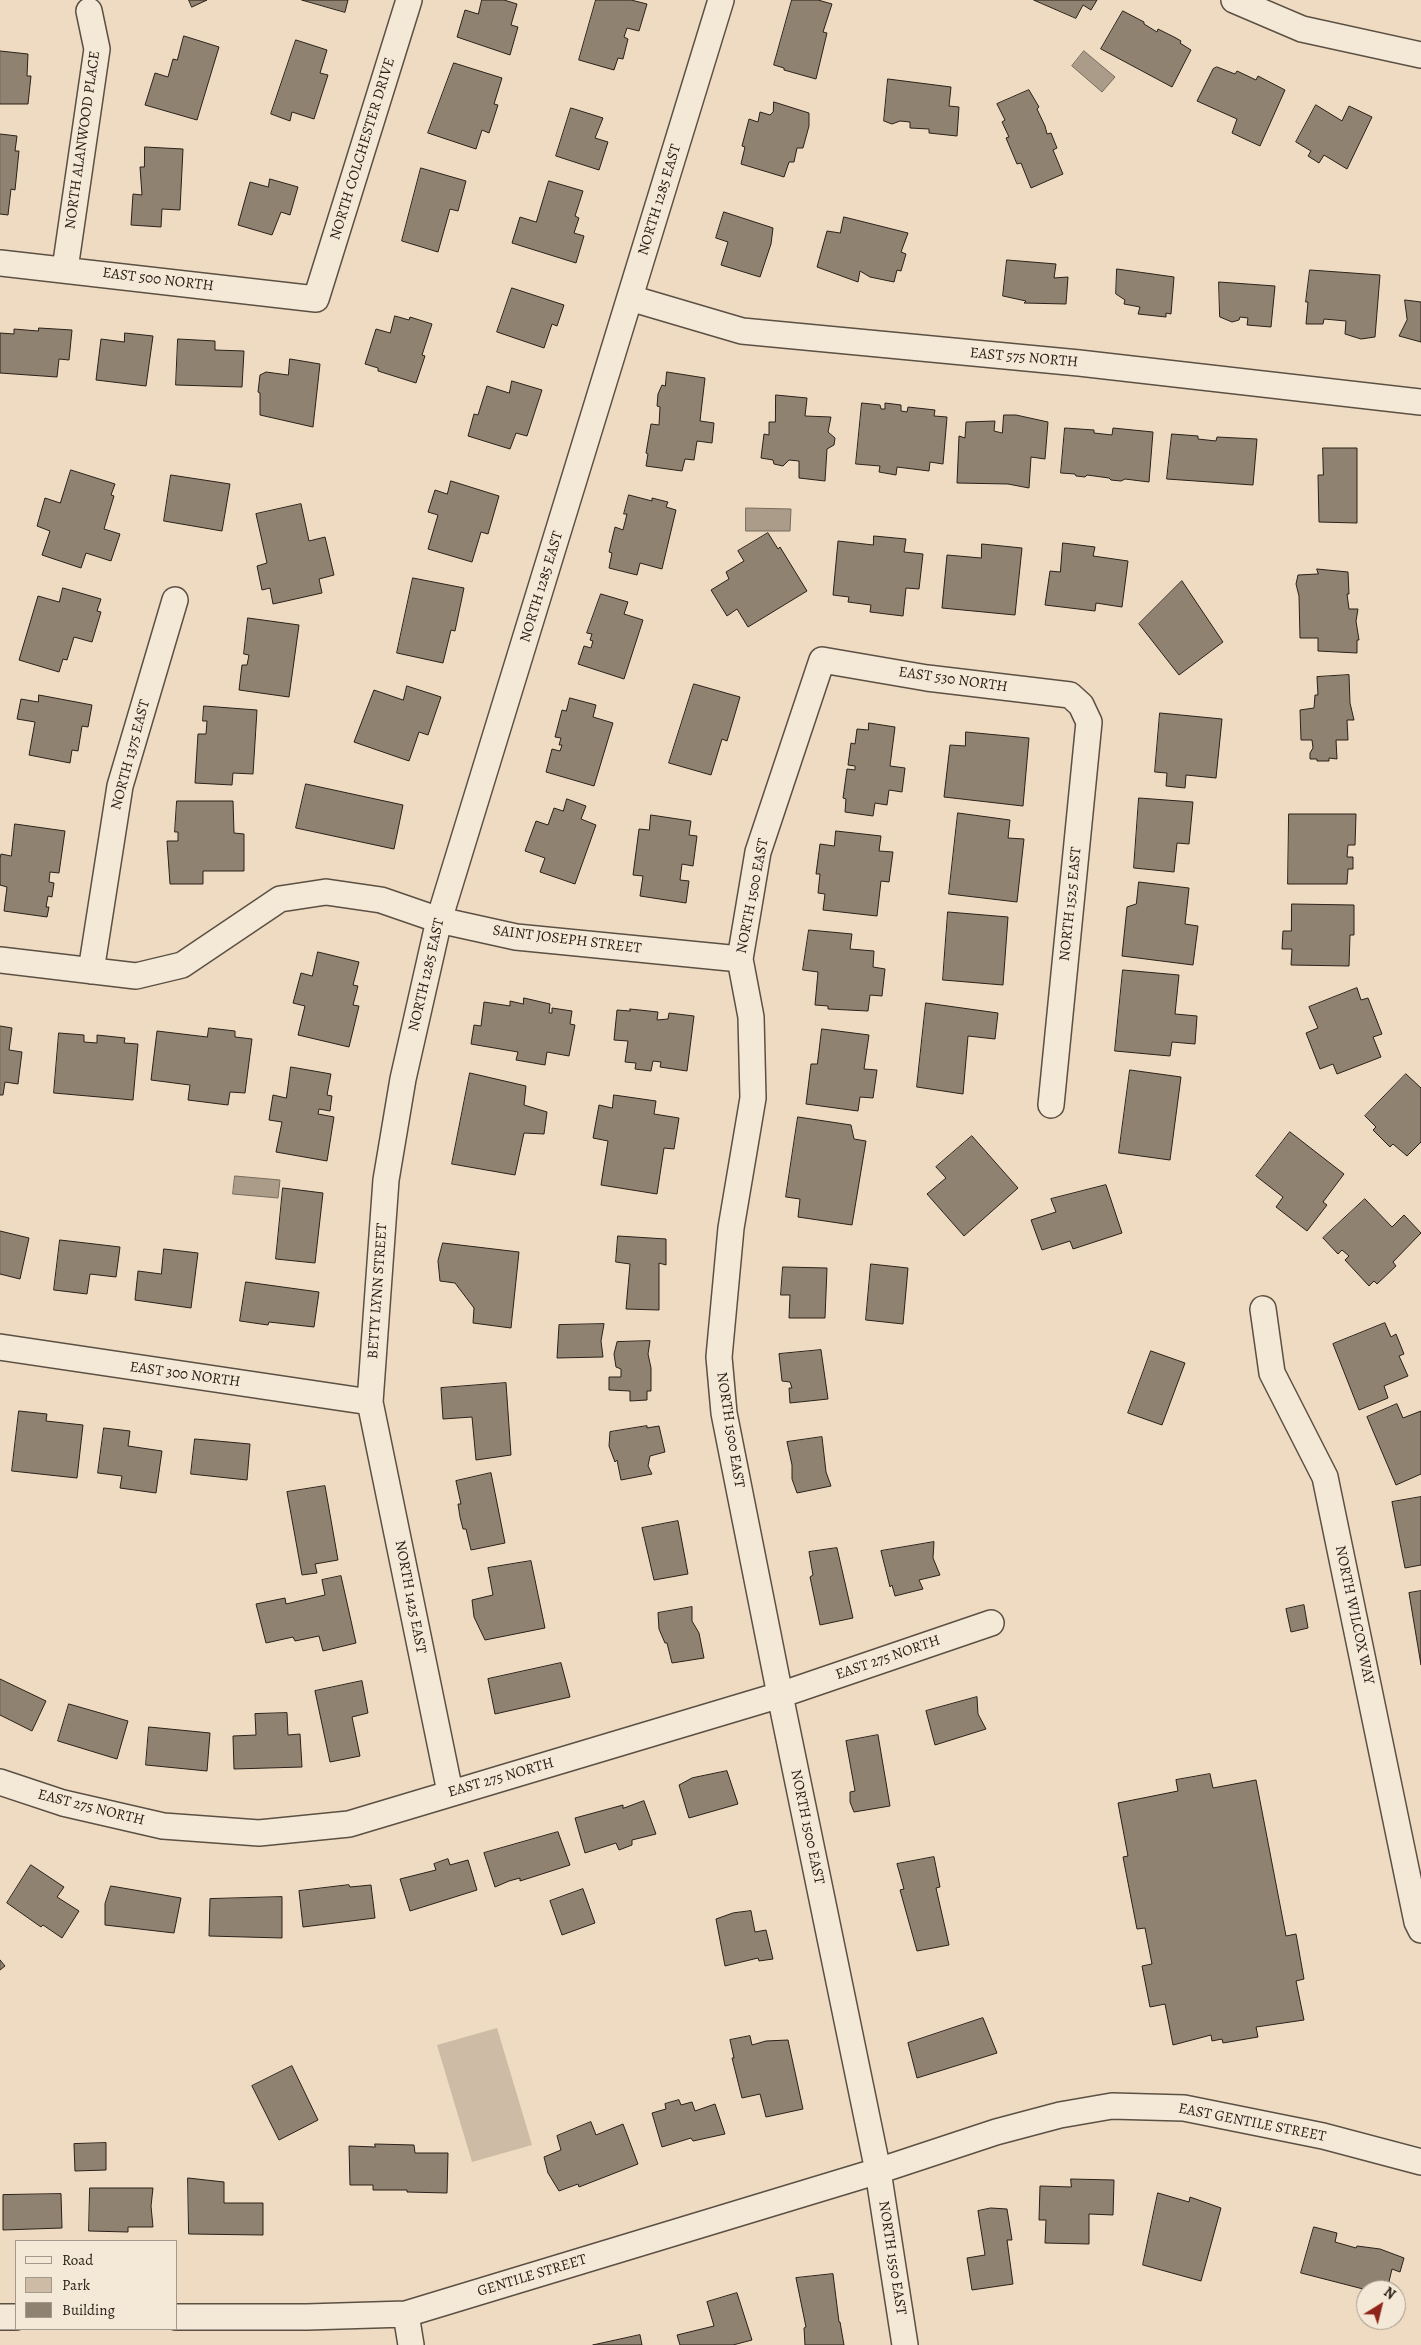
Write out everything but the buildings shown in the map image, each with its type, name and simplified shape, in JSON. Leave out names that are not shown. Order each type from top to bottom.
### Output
[{"type":"street","name":"NORTH COLCHESTER DRIVE","points":[[316,298],[409,0]]},
{"type":"street","name":"NORTH 1285 EAST","points":[[386,1180],[403,1079],[439,920],[721,0]]},
{"type":"street","points":[[1234,0],[1302,29],[1421,55]]},
{"type":"street","name":"NORTH ALANWOOD PLACE","points":[[65,269],[98,49],[89,11]]},
{"type":"street","name":"EAST 500 NORTH","points":[[0,263],[316,298]]},
{"type":"street","name":"EAST 575 NORTH","points":[[630,298],[742,331],[1079,363],[1421,402]]},
{"type":"street","name":"NORTH 1375 EAST","points":[[91,971],[120,786],[175,600]]},
{"type":"street","name":"EAST 530 NORTH","points":[[822,660],[927,678],[1070,695],[1081,705]]},
{"type":"street","name":"NORTH 1500 EAST","points":[[822,660],[758,852],[740,959],[751,1017],[753,1098],[731,1228],[719,1357],[724,1413],[878,2171]]},
{"type":"street","name":"NORTH 1525 EAST","points":[[1051,1105],[1089,722],[1081,705]]},
{"type":"street","name":"SAINT JOSEPH STREET","points":[[0,960],[136,976],[182,965],[280,899],[326,892],[381,900],[439,920],[516,937],[740,959]]},
{"type":"street","name":"BETTY LYNN STREET","points":[[370,1402],[386,1180]]},
{"type":"street","name":"NORTH WILCOX WAY","points":[[1263,1309],[1272,1373],[1325,1477],[1417,1922],[1421,1930]]},
{"type":"street","name":"EAST 300 NORTH","points":[[0,1347],[370,1402]]},
{"type":"street","name":"NORTH 1425 EAST","points":[[370,1402],[450,1792]]},
{"type":"street","name":"EAST 275 NORTH","points":[[0,1782],[63,1803],[163,1826],[259,1833],[349,1824],[450,1792],[780,1695],[991,1623]]},
{"type":"street","name":"EAST GENTILE STREET","points":[[878,2171],[996,2132],[1060,2115],[1112,2106],[1184,2108],[1323,2136],[1421,2162]]},
{"type":"street","name":"GENTILE STREET","points":[[178,2317],[307,2317],[406,2314],[878,2171]]},
{"type":"street","name":"NORTH 1550 EAST","points":[[878,2171],[905,2345]]},
{"type":"street","points":[[406,2314],[411,2345]]},
{"type":"street","points":[[0,2317],[15,2317]]},
{"type":"green space","points":[[497,2028],[532,2145],[472,2162],[437,2045]]},
{"type":"shaded area","points":[[1084,51],[1115,77],[1102,92],[1072,66]]},
{"type":"shaded area","points":[[746,508],[791,509],[790,531],[746,531]]},
{"type":"shaded area","points":[[235,1176],[280,1180],[278,1198],[233,1194]]}]
